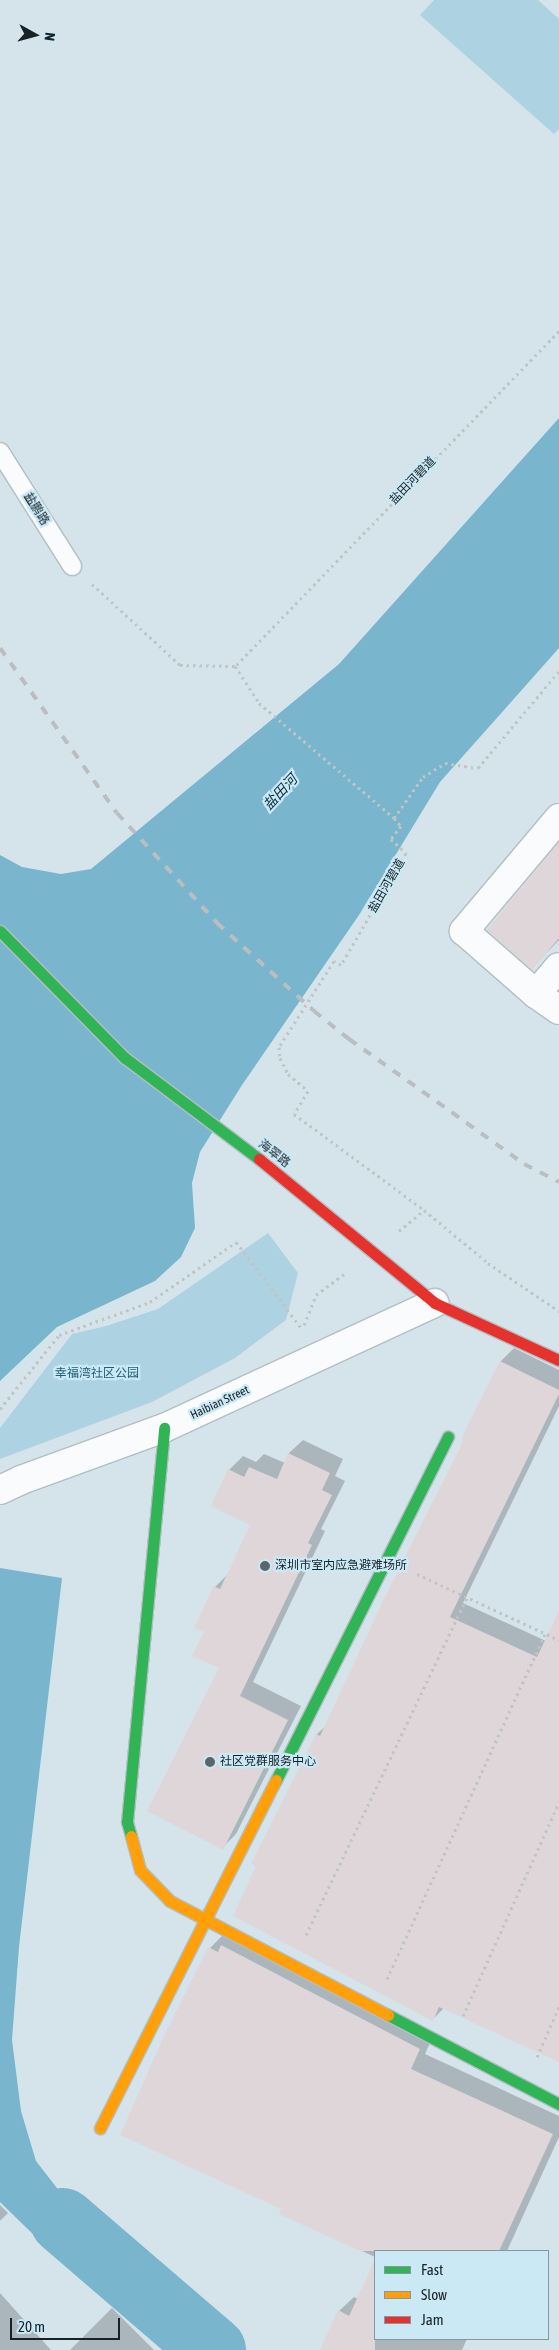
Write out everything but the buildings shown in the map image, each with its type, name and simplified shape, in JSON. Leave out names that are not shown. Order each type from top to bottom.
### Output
[{"type":"street","points":[[559,818],[464,931],[536,994],[559,1010]]},
{"type":"street","name":"海翠路","points":[[0,931],[125,1058],[269,1166],[435,1303],[559,1360]]},
{"type":"street","points":[[536,994],[559,967]]},
{"type":"street","name":"Haibian Street","points":[[0,1490],[21,1480],[164,1428],[435,1303]]},
{"type":"street","points":[[164,1428],[127,1822],[140,1870],[170,1901],[559,2104]]},
{"type":"street","points":[[100,2128],[206,1921],[448,1436]]},
{"type":"lane","name":"盐鹏路","points":[[0,452],[72,566]]},
{"type":"path","name":"盐田河碧道","points":[[235,666],[559,331]]},
{"type":"path","points":[[72,566],[180,665],[235,666],[259,703],[394,818]]},
{"type":"path","name":"盐田河碧道","points":[[559,672],[478,768],[445,763],[422,778],[394,818],[401,826],[391,839],[406,853],[340,965],[334,961],[280,1047],[280,1058],[288,1074],[308,1091],[294,1114],[424,1210],[488,1263],[559,1311]]},
{"type":"path","points":[[0,1409],[59,1335],[150,1302],[236,1242],[302,1330]]},
{"type":"path","points":[[387,1560],[559,1640]]},
{"type":"path","points":[[292,1966],[467,1597]]},
{"type":"path","points":[[373,2008],[545,1634]]},
{"type":"path","points":[[449,2047],[559,1802]]},
{"type":"path","points":[[524,2086],[559,2007]]},
{"type":"green space","points":[[434,0],[538,0],[559,19],[559,129],[554,134],[420,15]]},
{"type":"green space","name":"幸福湾社区公园","points":[[268,1233],[298,1273],[286,1320],[235,1358],[152,1402],[0,1459],[0,1428],[72,1334],[106,1326],[158,1309]]},
{"type":"water","name":"盐田河","points":[[559,418],[559,648],[440,782],[359,915],[242,1085],[200,1152],[192,1183],[195,1228],[181,1257],[155,1281],[57,1327],[0,1381],[0,855],[22,867],[61,874],[91,869],[339,664]]},
{"type":"water","points":[[0,1568],[62,1578],[19,1947],[12,2040],[21,2111],[36,2161],[74,2210],[42,2243],[0,2202]]},
{"type":"waterway","points":[[63,2221],[213,2350]]},
{"type":"railway","points":[[0,648],[117,813],[217,923],[314,1011],[349,1039],[524,1164],[559,1182]]},
{"type":"traffic: fast","points":[[0,931],[125,1058],[259,1159]]},
{"type":"traffic: fast","points":[[131,1836],[127,1822],[164,1428]]},
{"type":"traffic: fast","points":[[276,1780],[448,1437]]},
{"type":"traffic: fast","points":[[388,2015],[559,2104]]},
{"type":"traffic: slow","points":[[100,2128],[276,1780]]},
{"type":"traffic: slow","points":[[131,1836],[140,1870],[170,1901],[388,2015]]},
{"type":"traffic: jam","points":[[259,1159],[435,1303],[559,1360]]},
{"type":"place","name":"深圳市室内应急避难场所","points":[[265,1566]]},
{"type":"place","name":"社区党群服务中心","points":[[210,1762]]}]
